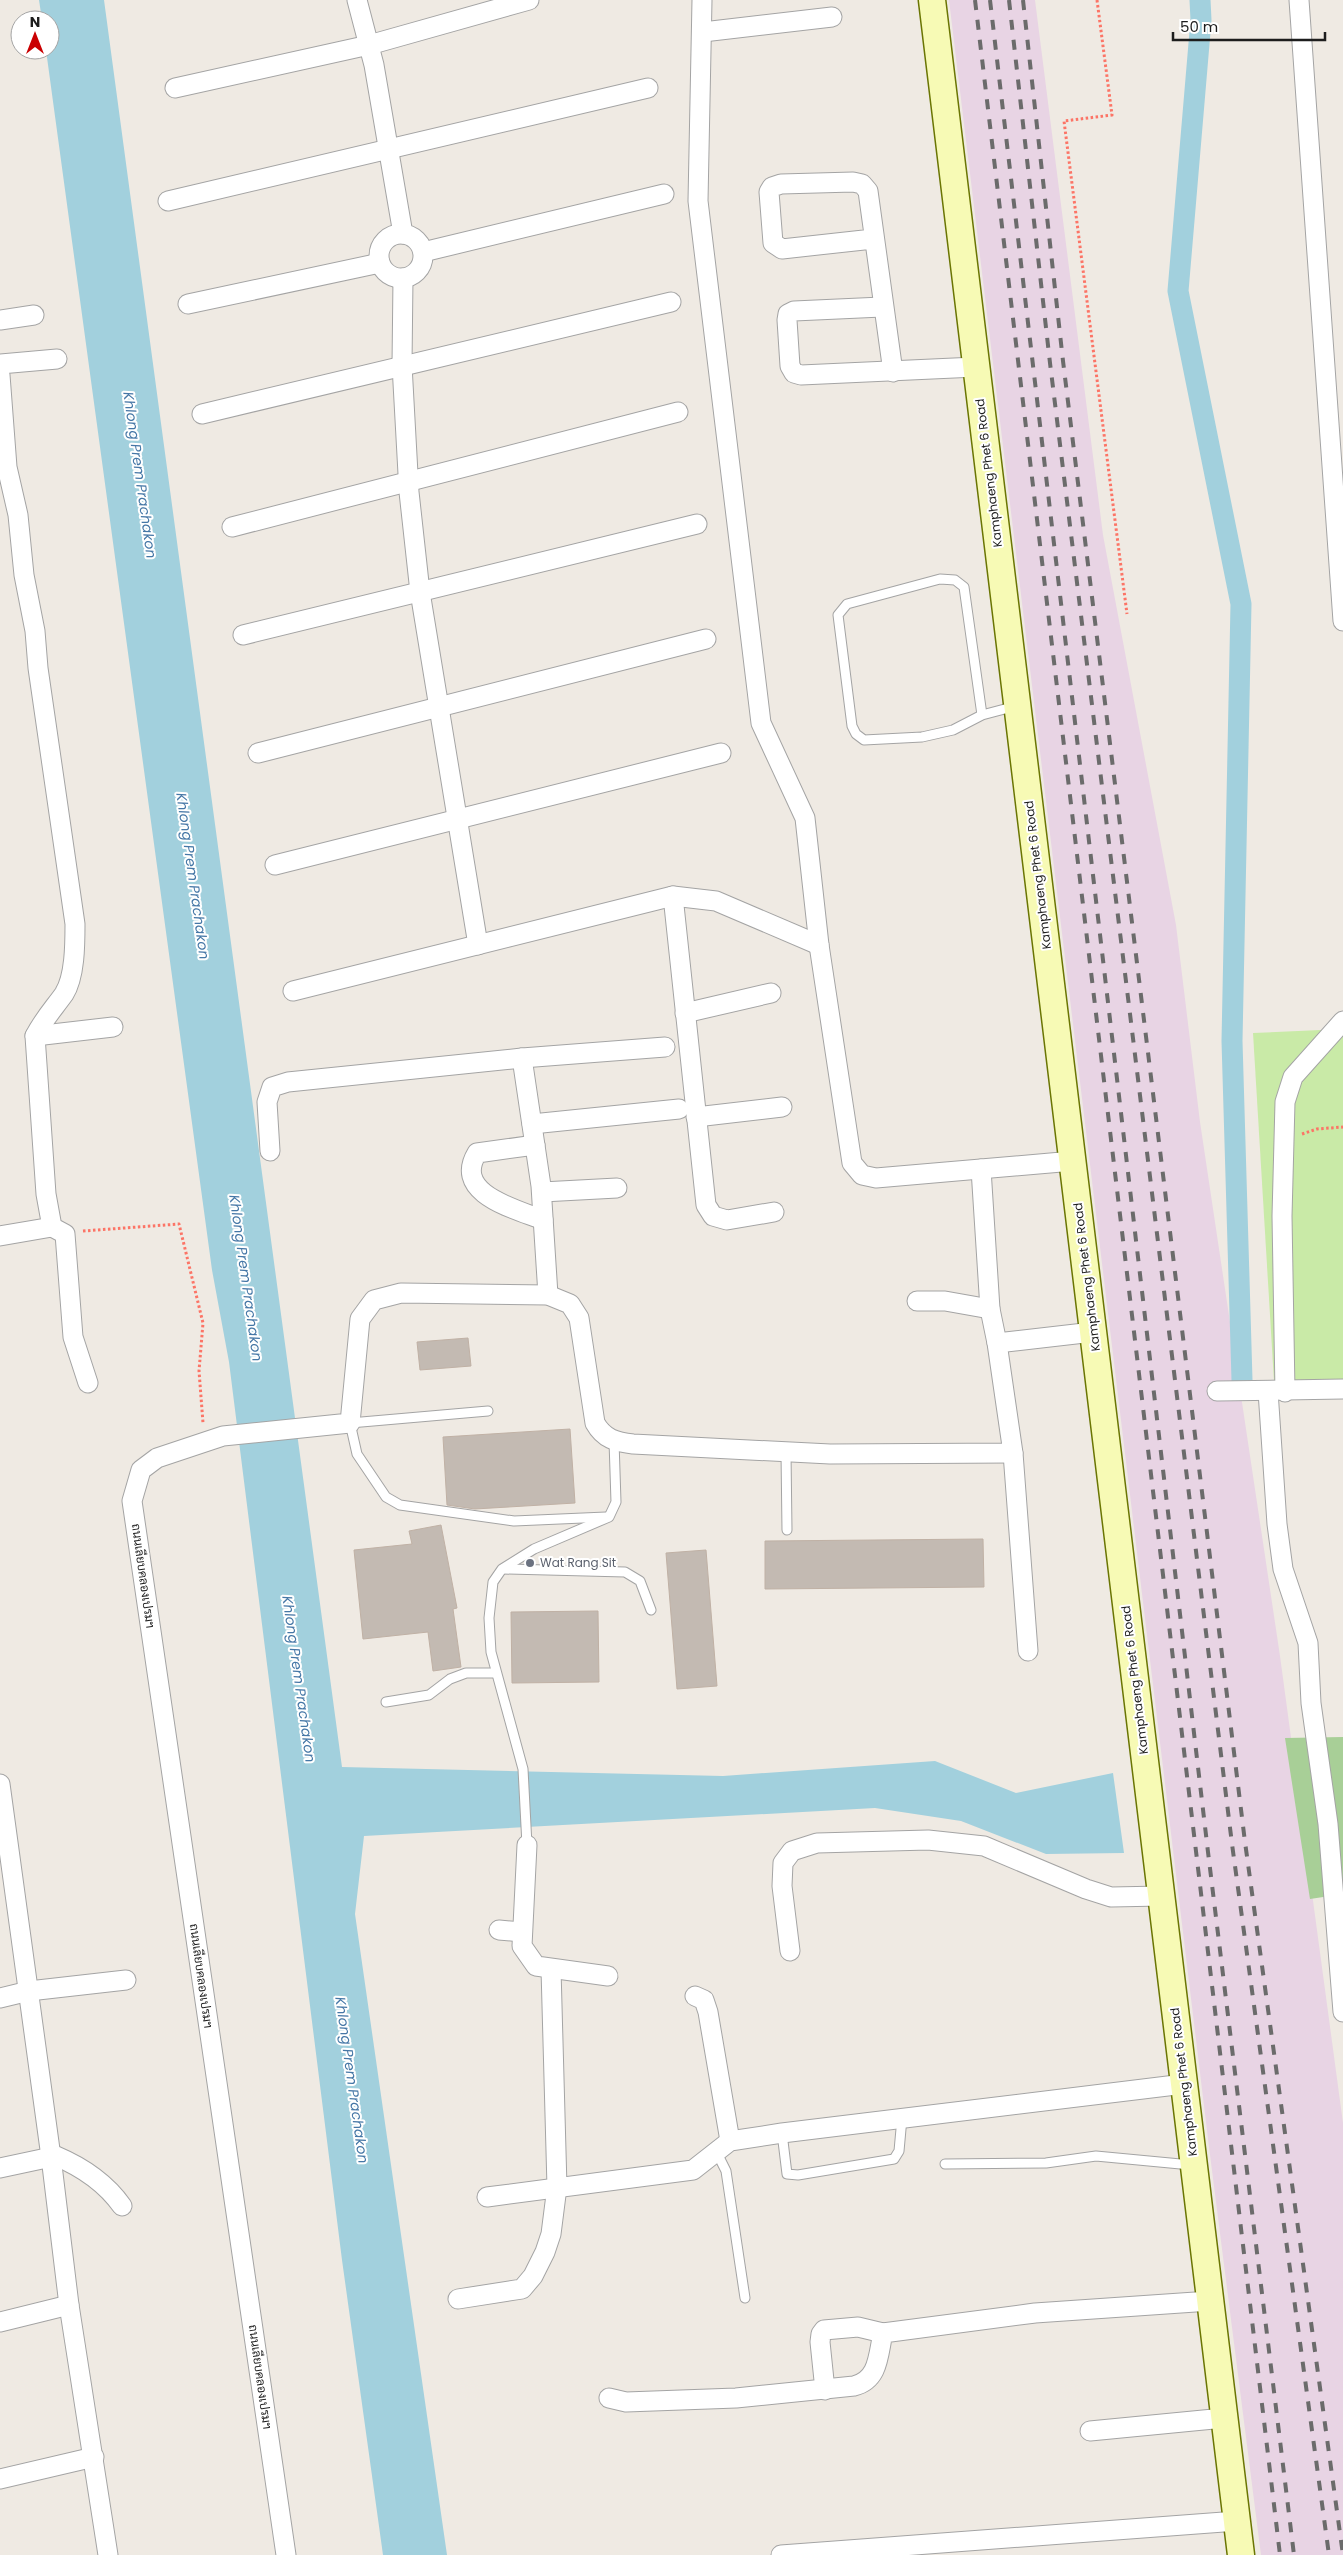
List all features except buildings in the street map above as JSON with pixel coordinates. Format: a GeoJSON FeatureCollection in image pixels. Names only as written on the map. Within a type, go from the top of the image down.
{"type":"FeatureCollection","features":[{"type":"Feature","properties":{"kind":"main road","name":"Kamphaeng Phet 6 Road"},"geometry":{"type":"LineString","coordinates":[[932,0],[1241,2555]]}},
{"type":"Feature","properties":{"kind":"street"},"geometry":{"type":"LineString","coordinates":[[357,0],[369,45],[402,234]]}},
{"type":"Feature","properties":{"kind":"street"},"geometry":{"type":"LineString","coordinates":[[175,88],[369,45],[529,0]]}},
{"type":"Feature","properties":{"kind":"street"},"geometry":{"type":"LineString","coordinates":[[702,0],[703,32],[698,200],[761,723],[805,818],[819,944],[852,1163],[862,1175],[876,1178],[1073,1161]]}},
{"type":"Feature","properties":{"kind":"street"},"geometry":{"type":"LineString","coordinates":[[1299,0],[1343,621]]}},
{"type":"Feature","properties":{"kind":"street"},"geometry":{"type":"LineString","coordinates":[[703,32],[832,17]]}},
{"type":"Feature","properties":{"kind":"street"},"geometry":{"type":"LineString","coordinates":[[168,201],[648,88]]}},
{"type":"Feature","properties":{"kind":"street"},"geometry":{"type":"LineString","coordinates":[[873,239],[782,249],[776,247],[773,243],[769,192],[772,187],[780,184],[853,182],[862,184],[868,191],[882,307],[893,372]]}},
{"type":"Feature","properties":{"kind":"street"},"geometry":{"type":"LineString","coordinates":[[423,252],[664,194]]}},
{"type":"Feature","properties":{"kind":"street"},"geometry":{"type":"LineString","coordinates":[[395,234],[402,234],[416,239],[423,252],[421,267],[410,277],[403,278],[388,275],[378,256],[383,242],[395,234]]}},
{"type":"Feature","properties":{"kind":"street"},"geometry":{"type":"LineString","coordinates":[[188,304],[380,263]]}},
{"type":"Feature","properties":{"kind":"street"},"geometry":{"type":"LineString","coordinates":[[403,278],[402,365],[409,482],[420,592],[478,944]]}},
{"type":"Feature","properties":{"kind":"street"},"geometry":{"type":"LineString","coordinates":[[202,414],[671,302]]}},
{"type":"Feature","properties":{"kind":"street"},"geometry":{"type":"LineString","coordinates":[[882,307],[794,311],[788,314],[790,366],[794,373],[801,375],[893,372],[976,367]]}},
{"type":"Feature","properties":{"kind":"street"},"geometry":{"type":"LineString","coordinates":[[0,320],[34,315]]}},
{"type":"Feature","properties":{"kind":"street"},"geometry":{"type":"LineString","coordinates":[[0,364],[57,359]]}},
{"type":"Feature","properties":{"kind":"street"},"geometry":{"type":"LineString","coordinates":[[0,375],[7,467],[18,516],[24,575],[35,631],[38,668],[76,924],[76,952],[65,992],[47,1014],[35,1036],[46,1194],[59,1231],[73,1337],[88,1384]]}},
{"type":"Feature","properties":{"kind":"street"},"geometry":{"type":"LineString","coordinates":[[232,527],[678,412]]}},
{"type":"Feature","properties":{"kind":"street"},"geometry":{"type":"LineString","coordinates":[[244,635],[696,524]]}},
{"type":"Feature","properties":{"kind":"street"},"geometry":{"type":"LineString","coordinates":[[258,752],[439,708],[706,639]]}},
{"type":"Feature","properties":{"kind":"street"},"geometry":{"type":"LineString","coordinates":[[275,865],[721,753]]}},
{"type":"Feature","properties":{"kind":"street"},"geometry":{"type":"LineString","coordinates":[[293,991],[673,896],[716,901],[819,944]]}},
{"type":"Feature","properties":{"kind":"street"},"geometry":{"type":"LineString","coordinates":[[673,896],[685,1013],[688,1113],[706,1205],[713,1216],[727,1220],[774,1212]]}},
{"type":"Feature","properties":{"kind":"street"},"geometry":{"type":"LineString","coordinates":[[685,1013],[771,993]]}},
{"type":"Feature","properties":{"kind":"street"},"geometry":{"type":"LineString","coordinates":[[1343,1021],[1294,1077],[1285,1102],[1276,1391],[1277,1524],[1283,1569],[1308,1643],[1311,1703],[1328,1824],[1340,1938],[1343,2012]]}},
{"type":"Feature","properties":{"kind":"street"},"geometry":{"type":"LineString","coordinates":[[35,1036],[113,1027]]}},
{"type":"Feature","properties":{"kind":"street"},"geometry":{"type":"LineString","coordinates":[[270,1152],[267,1102],[272,1088],[288,1082],[522,1058],[665,1047]]}},
{"type":"Feature","properties":{"kind":"street"},"geometry":{"type":"LineString","coordinates":[[522,1058],[542,1192],[548,1295]]}},
{"type":"Feature","properties":{"kind":"street"},"geometry":{"type":"LineString","coordinates":[[532,1124],[782,1107]]}},
{"type":"Feature","properties":{"kind":"street"},"geometry":{"type":"LineString","coordinates":[[535,1145],[477,1153],[471,1162],[470,1174],[480,1191],[543,1220]]}},
{"type":"Feature","properties":{"kind":"street"},"geometry":{"type":"LineString","coordinates":[[981,1169],[990,1309],[998,1343],[1013,1453],[1028,1651]]}},
{"type":"Feature","properties":{"kind":"street"},"geometry":{"type":"LineString","coordinates":[[542,1192],[617,1188]]}},
{"type":"Feature","properties":{"kind":"street"},"geometry":{"type":"LineString","coordinates":[[0,1236],[59,1231]]}},
{"type":"Feature","properties":{"kind":"street"},"geometry":{"type":"LineString","coordinates":[[350,1423],[360,1320],[374,1300],[401,1293],[548,1295],[570,1304],[579,1318],[595,1423],[601,1434],[614,1441],[786,1453],[1013,1453]]}},
{"type":"Feature","properties":{"kind":"street"},"geometry":{"type":"LineString","coordinates":[[918,1301],[945,1301],[990,1309]]}},
{"type":"Feature","properties":{"kind":"street"},"geometry":{"type":"LineString","coordinates":[[998,1343],[1093,1332]]}},
{"type":"Feature","properties":{"kind":"street"},"geometry":{"type":"LineString","coordinates":[[1217,1391],[1343,1389]]}},
{"type":"Feature","properties":{"kind":"street","name":"ถนนเลียบคลองเปรมฯ"},"geometry":{"type":"LineString","coordinates":[[286,2555],[132,1501],[141,1470],[157,1458],[214,1438],[323,1424],[350,1423]]}},
{"type":"Feature","properties":{"kind":"street"},"geometry":{"type":"LineString","coordinates":[[0,1788],[51,2157],[68,2305],[94,2457],[108,2555]]}},
{"type":"Feature","properties":{"kind":"street"},"geometry":{"type":"LineString","coordinates":[[790,1951],[782,1886],[783,1863],[792,1852],[817,1843],[928,1840],[984,1846],[1086,1889],[1111,1897],[1162,1896]]}},
{"type":"Feature","properties":{"kind":"street"},"geometry":{"type":"LineString","coordinates":[[527,1845],[522,1946],[528,1958],[536,1966],[608,1976]]}},
{"type":"Feature","properties":{"kind":"street"},"geometry":{"type":"LineString","coordinates":[[499,1930],[522,1932]]}},
{"type":"Feature","properties":{"kind":"street"},"geometry":{"type":"LineString","coordinates":[[458,2299],[522,2289],[533,2276],[545,2252],[551,2234],[557,2187],[551,1969]]}},
{"type":"Feature","properties":{"kind":"street"},"geometry":{"type":"LineString","coordinates":[[0,1998],[28,1991],[126,1980]]}},
{"type":"Feature","properties":{"kind":"street"},"geometry":{"type":"LineString","coordinates":[[695,1996],[704,2000],[708,2012],[723,2146]]}},
{"type":"Feature","properties":{"kind":"street"},"geometry":{"type":"LineString","coordinates":[[487,2197],[693,2170],[723,2146],[782,2133],[1184,2084]]}},
{"type":"Feature","properties":{"kind":"street"},"geometry":{"type":"LineString","coordinates":[[0,2168],[51,2157],[62,2159],[96,2178],[112,2192],[122,2206]]}},
{"type":"Feature","properties":{"kind":"street"},"geometry":{"type":"LineString","coordinates":[[825,2390],[820,2342],[824,2330],[858,2327],[883,2333],[1034,2313],[1210,2300]]}},
{"type":"Feature","properties":{"kind":"street"},"geometry":{"type":"LineString","coordinates":[[0,2322],[68,2305]]}},
{"type":"Feature","properties":{"kind":"street"},"geometry":{"type":"LineString","coordinates":[[609,2398],[626,2402],[680,2401],[825,2390],[864,2384],[872,2377],[883,2333]]}},
{"type":"Feature","properties":{"kind":"street"},"geometry":{"type":"LineString","coordinates":[[1090,2430],[1224,2418]]}},
{"type":"Feature","properties":{"kind":"street"},"geometry":{"type":"LineString","coordinates":[[0,2479],[94,2457]]}},
{"type":"Feature","properties":{"kind":"street"},"geometry":{"type":"LineString","coordinates":[[781,2555],[1237,2521]]}},
{"type":"Feature","properties":{"kind":"lane"},"geometry":{"type":"LineString","coordinates":[[982,715],[964,587],[955,580],[940,580],[847,604],[841,608],[838,615],[852,726],[856,734],[864,740],[922,737],[952,730],[982,715],[1017,706]]}},
{"type":"Feature","properties":{"kind":"lane"},"geometry":{"type":"LineString","coordinates":[[488,1411],[350,1423],[357,1454],[386,1497],[400,1505],[514,1521],[609,1517]]}},
{"type":"Feature","properties":{"kind":"lane"},"geometry":{"type":"LineString","coordinates":[[527,1845],[523,1769],[495,1673],[491,1652],[489,1618],[494,1582],[502,1569],[534,1549],[609,1517],[616,1502],[614,1441]]}},
{"type":"Feature","properties":{"kind":"lane"},"geometry":{"type":"LineString","coordinates":[[786,1453],[787,1530]]}},
{"type":"Feature","properties":{"kind":"lane"},"geometry":{"type":"LineString","coordinates":[[502,1569],[625,1572],[640,1581],[651,1610]]}},
{"type":"Feature","properties":{"kind":"lane"},"geometry":{"type":"LineString","coordinates":[[386,1702],[429,1695],[450,1679],[466,1673],[495,1673]]}},
{"type":"Feature","properties":{"kind":"lane"},"geometry":{"type":"LineString","coordinates":[[782,2133],[788,2174],[798,2175],[894,2159],[899,2152],[902,2118]]}},
{"type":"Feature","properties":{"kind":"lane"},"geometry":{"type":"LineString","coordinates":[[723,2146],[744,2298]]}},
{"type":"Feature","properties":{"kind":"lane"},"geometry":{"type":"LineString","coordinates":[[945,2164],[1046,2163],[1096,2156],[1194,2165]]}},
{"type":"Feature","properties":{"kind":"path"},"geometry":{"type":"LineString","coordinates":[[1097,0],[1112,115],[1064,121],[1127,614]]}},
{"type":"Feature","properties":{"kind":"path"},"geometry":{"type":"LineString","coordinates":[[1284,1139],[1317,1129],[1343,1128]]}},
{"type":"Feature","properties":{"kind":"path"},"geometry":{"type":"LineString","coordinates":[[59,1231],[179,1224],[203,1323],[199,1371],[214,1438]]}},
{"type":"Feature","properties":{"kind":"shaded area"},"geometry":{"type":"Polygon","coordinates":[[[949,0],[1035,0],[1103,535],[1176,925],[1200,1122],[1280,1656],[1343,2123],[1343,2555],[1261,2555],[1209,2147],[949,0]]]}},
{"type":"Feature","properties":{"kind":"green space"},"geometry":{"type":"Polygon","coordinates":[[[1343,1029],[1343,1389],[1275,1398],[1253,1033],[1343,1029]]]}},
{"type":"Feature","properties":{"kind":"green space"},"geometry":{"type":"Polygon","coordinates":[[[1343,1737],[1343,1894],[1310,1899],[1285,1738],[1343,1737]]]}},
{"type":"Feature","properties":{"kind":"water","name":"Khlong Prem Prachakon"},"geometry":{"type":"Polygon","coordinates":[[[39,0],[104,0],[342,1767],[723,1776],[935,1761],[1016,1793],[1113,1773],[1124,1853],[1046,1854],[961,1821],[875,1808],[364,1836],[355,1914],[447,2555],[383,2555],[342,2260],[229,1362],[212,1270],[47,60],[60,60],[60,10],[40,10],[39,0]]]}},
{"type":"Feature","properties":{"kind":"waterway"},"geometry":{"type":"LineString","coordinates":[[1200,0],[1201,20],[1178,291],[1241,604],[1232,1041],[1242,1380]]}},
{"type":"Feature","properties":{"kind":"railway"},"geometry":{"type":"LineString","coordinates":[[975,0],[1280,2555]]}},
{"type":"Feature","properties":{"kind":"railway"},"geometry":{"type":"LineString","coordinates":[[990,0],[1208,1852],[1294,2555]]}},
{"type":"Feature","properties":{"kind":"railway"},"geometry":{"type":"LineString","coordinates":[[1009,0],[1050,363],[1232,1844],[1329,2555]]}},
{"type":"Feature","properties":{"kind":"railway"},"geometry":{"type":"LineString","coordinates":[[1023,0],[1063,361],[1245,1842],[1343,2555]]}},
{"type":"Feature","properties":{"kind":"place","name":"Wat Rang Sit"},"geometry":{"type":"Point","coordinates":[530,1563]}}]}
